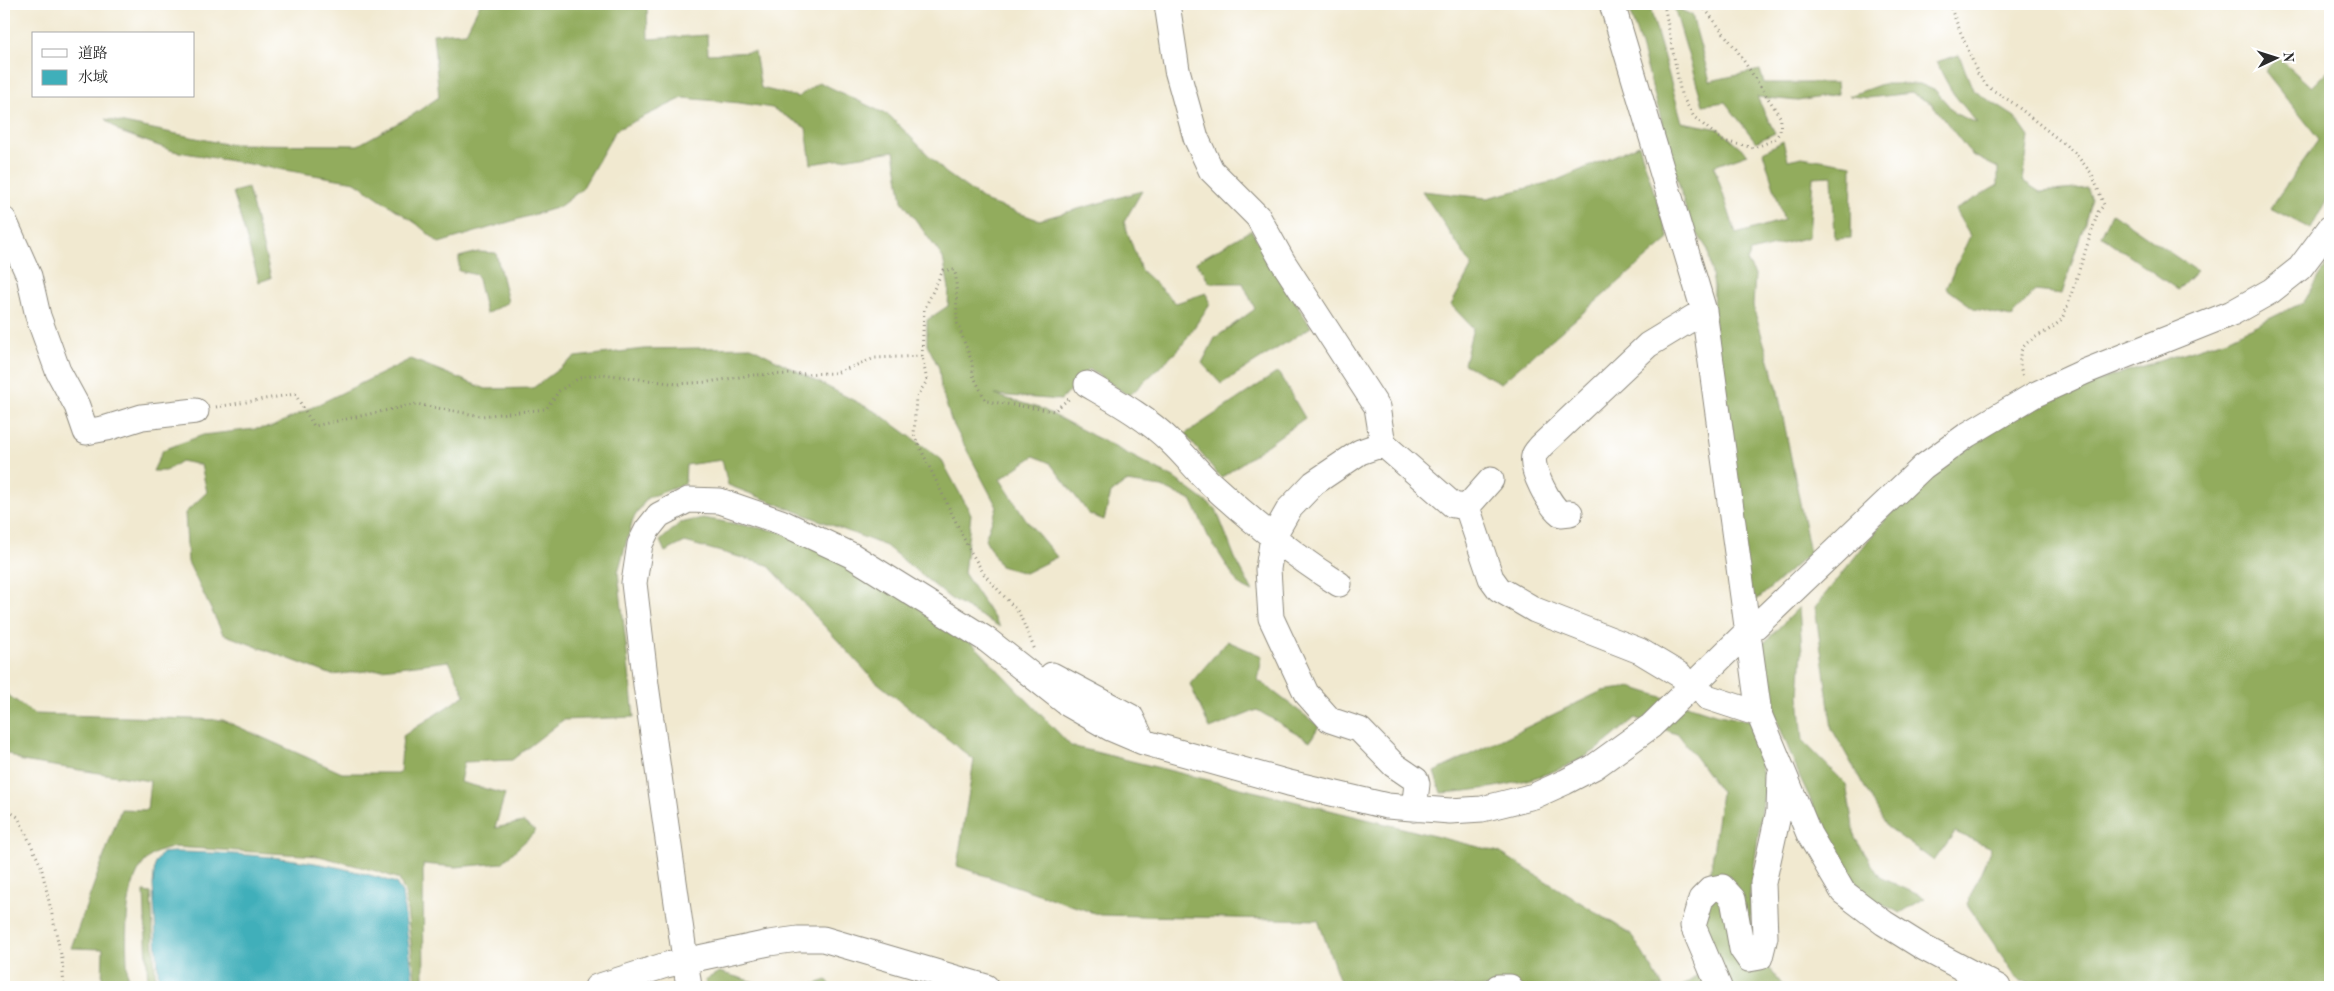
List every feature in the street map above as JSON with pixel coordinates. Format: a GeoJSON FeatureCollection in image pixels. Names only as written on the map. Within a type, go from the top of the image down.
{"type":"FeatureCollection","features":[{"type":"Feature","properties":{"kind":"street"},"geometry":{"type":"LineString","coordinates":[[1167,4],[1177,70],[1196,138],[1211,170],[1258,217],[1283,262],[1377,407],[1383,444],[1453,505],[1467,507]]}},
{"type":"Feature","properties":{"kind":"street"},"geometry":{"type":"LineString","coordinates":[[1612,4],[1704,311],[1752,629],[1759,714],[1809,834],[1843,892],[1884,923],[1924,948],[1998,987]]}},
{"type":"Feature","properties":{"kind":"street"},"geometry":{"type":"LineString","coordinates":[[4,220],[29,276],[38,316],[58,372],[77,406],[86,432],[107,428],[142,417],[196,411]]}},
{"type":"Feature","properties":{"kind":"street"},"geometry":{"type":"LineString","coordinates":[[689,987],[646,685],[634,583],[640,544],[647,530],[659,515],[672,507],[688,500],[720,501],[781,522],[851,555],[987,640],[1068,704],[1110,728],[1143,742],[1289,783],[1362,801],[1414,809],[1450,811],[1482,809],[1510,804],[1534,796],[1587,771],[1651,726],[1923,467],[1967,435],[2034,395],[2084,372],[2232,312],[2271,291],[2300,268],[2330,228]]}},
{"type":"Feature","properties":{"kind":"street"},"geometry":{"type":"LineString","coordinates":[[1570,513],[1562,514],[1554,509],[1534,469],[1534,456],[1537,451],[1576,410],[1648,345],[1704,311]]}},
{"type":"Feature","properties":{"kind":"street"},"geometry":{"type":"LineString","coordinates":[[1087,384],[1133,412],[1171,441],[1210,483],[1273,537],[1307,564],[1339,584]]}},
{"type":"Feature","properties":{"kind":"street"},"geometry":{"type":"LineString","coordinates":[[1383,444],[1360,452],[1314,483],[1288,509],[1273,537],[1268,568],[1271,618],[1306,693],[1330,720],[1360,730],[1394,765],[1416,780],[1414,809]]}},
{"type":"Feature","properties":{"kind":"street"},"geometry":{"type":"LineString","coordinates":[[1467,507],[1491,480]]}},
{"type":"Feature","properties":{"kind":"street"},"geometry":{"type":"LineString","coordinates":[[1467,507],[1491,578],[1499,589],[1535,610],[1640,651],[1680,675]]}},
{"type":"Feature","properties":{"kind":"street"},"geometry":{"type":"LineString","coordinates":[[1052,675],[1131,717],[1143,742]]}},
{"type":"Feature","properties":{"kind":"street"},"geometry":{"type":"LineString","coordinates":[[1708,698],[1759,714]]}},
{"type":"Feature","properties":{"kind":"street"},"geometry":{"type":"LineString","coordinates":[[1719,987],[1693,926],[1696,912],[1700,899],[1711,889],[1722,887],[1733,899],[1742,949],[1749,959],[1760,958],[1764,937],[1762,883],[1779,811],[1781,768]]}},
{"type":"Feature","properties":{"kind":"street"},"geometry":{"type":"LineString","coordinates":[[598,987],[666,965],[769,943],[798,939],[823,939],[986,987]]}},
{"type":"Feature","properties":{"kind":"street"},"geometry":{"type":"LineString","coordinates":[[1498,987],[1510,987]]}},
{"type":"Feature","properties":{"kind":"path"},"geometry":{"type":"LineString","coordinates":[[1664,4],[1681,94],[1694,117],[1724,140],[1754,148],[1774,140],[1780,132],[1782,118],[1736,49],[1701,4]]}},
{"type":"Feature","properties":{"kind":"path"},"geometry":{"type":"LineString","coordinates":[[1949,4],[1978,74],[1988,87],[2014,103],[2074,152],[2092,174],[2104,205],[2098,212],[2067,307],[2060,321],[2032,338],[2021,350],[2020,365],[2024,379],[2016,384]]}},
{"type":"Feature","properties":{"kind":"path"},"geometry":{"type":"LineString","coordinates":[[1052,675],[1039,658],[1019,614],[984,574],[972,554],[914,435],[916,397],[927,381],[922,356],[924,310],[943,270],[954,270],[956,276],[958,323],[972,362],[973,375],[986,401],[1054,411],[1087,384]]}},
{"type":"Feature","properties":{"kind":"path"},"geometry":{"type":"LineString","coordinates":[[196,411],[295,394],[314,426],[416,404],[481,416],[546,409],[559,391],[579,378],[603,374],[677,384],[700,383],[752,375],[836,373],[875,358],[922,356]]}},
{"type":"Feature","properties":{"kind":"path"},"geometry":{"type":"LineString","coordinates":[[4,808],[18,817],[41,866],[62,959],[64,987]]}},
{"type":"Feature","properties":{"kind":"green space"},"geometry":{"type":"Polygon","coordinates":[[[480,4],[647,4],[648,39],[707,35],[708,54],[755,52],[761,88],[798,97],[819,82],[890,116],[946,173],[987,202],[1039,220],[1142,191],[1124,222],[1141,270],[1176,303],[1206,293],[1210,304],[1180,348],[1129,396],[1089,369],[1061,400],[995,395],[1042,409],[1174,478],[1216,509],[1235,558],[1253,592],[1239,585],[1208,536],[1192,501],[1162,487],[1126,482],[1111,493],[1104,520],[1089,514],[1050,463],[1034,456],[1000,479],[1027,521],[1057,557],[1025,573],[1000,566],[985,539],[997,507],[951,420],[941,388],[939,368],[927,344],[927,320],[948,306],[949,288],[943,258],[902,201],[894,151],[811,164],[806,128],[772,108],[683,98],[616,130],[582,189],[559,207],[439,243],[417,224],[355,182],[173,151],[120,132],[105,119],[225,144],[358,145],[414,114],[439,97],[433,34],[466,32],[480,4]]]}},
{"type":"Feature","properties":{"kind":"green space"},"geometry":{"type":"Polygon","coordinates":[[[1627,4],[1649,4],[1682,122],[1719,129],[1748,154],[1714,166],[1736,234],[1784,220],[1763,152],[1783,141],[1788,160],[1802,157],[1852,165],[1851,238],[1835,239],[1832,176],[1813,177],[1809,237],[1751,252],[1747,261],[1755,275],[1753,306],[1777,387],[1810,553],[1748,608],[1713,312],[1714,287],[1708,250],[1689,221],[1641,46],[1627,4]]]}},
{"type":"Feature","properties":{"kind":"green space"},"geometry":{"type":"Polygon","coordinates":[[[1674,7],[1692,15],[1710,81],[1760,70],[1764,83],[1837,83],[1838,94],[1798,101],[1757,97],[1775,133],[1756,142],[1725,102],[1703,105],[1674,7]]]}},
{"type":"Feature","properties":{"kind":"green space"},"geometry":{"type":"Polygon","coordinates":[[[1959,55],[1973,90],[2015,117],[2029,137],[2023,181],[2040,192],[2087,188],[2092,199],[2062,294],[2035,291],[2011,317],[1975,309],[1946,288],[1970,236],[1955,210],[1998,185],[1998,168],[1972,155],[1932,104],[1911,93],[1868,98],[1849,96],[1882,84],[1920,84],[1936,91],[1956,114],[1977,123],[1952,92],[1936,62],[1959,55]]]}},
{"type":"Feature","properties":{"kind":"green space"},"geometry":{"type":"Polygon","coordinates":[[[2278,57],[2311,87],[2330,68],[2330,193],[2311,229],[2270,208],[2319,139],[2265,71],[2278,57]]]}},
{"type":"Feature","properties":{"kind":"green space"},"geometry":{"type":"Polygon","coordinates":[[[1639,145],[1669,239],[1501,383],[1464,364],[1473,328],[1451,305],[1472,266],[1422,191],[1487,198],[1555,181],[1639,145]]]}},
{"type":"Feature","properties":{"kind":"green space"},"geometry":{"type":"Polygon","coordinates":[[[248,188],[271,278],[259,282],[233,192],[248,188]]]}},
{"type":"Feature","properties":{"kind":"green space"},"geometry":{"type":"Polygon","coordinates":[[[2112,213],[2197,271],[2178,290],[2101,236],[2112,213]]]}},
{"type":"Feature","properties":{"kind":"green space"},"geometry":{"type":"Polygon","coordinates":[[[1251,230],[1311,327],[1221,384],[1202,363],[1215,338],[1255,309],[1243,283],[1210,283],[1196,262],[1251,230]]]}},
{"type":"Feature","properties":{"kind":"green space"},"geometry":{"type":"Polygon","coordinates":[[[478,252],[496,253],[508,302],[486,314],[477,275],[459,271],[459,257],[478,252]]]}},
{"type":"Feature","properties":{"kind":"green space"},"geometry":{"type":"Polygon","coordinates":[[[2330,259],[2330,987],[2061,987],[2019,981],[1967,904],[1991,848],[1955,832],[1934,861],[1887,827],[1832,729],[1815,607],[1886,518],[1949,457],[2029,403],[2227,339],[2304,302],[2330,259]]]}},
{"type":"Feature","properties":{"kind":"green space"},"geometry":{"type":"Polygon","coordinates":[[[751,347],[878,413],[941,459],[971,514],[964,573],[1000,627],[951,599],[886,546],[728,485],[722,460],[686,465],[685,484],[647,498],[633,519],[618,572],[634,717],[563,720],[512,760],[464,762],[460,782],[505,794],[495,828],[523,822],[536,831],[502,863],[456,867],[423,864],[424,987],[416,987],[405,893],[399,879],[319,856],[174,847],[152,855],[141,866],[134,881],[127,916],[128,987],[72,987],[73,983],[102,983],[103,949],[71,948],[121,809],[147,810],[150,781],[22,761],[4,751],[4,692],[34,714],[223,720],[342,773],[400,773],[403,736],[465,695],[449,661],[332,675],[223,634],[188,562],[185,513],[207,492],[201,465],[181,461],[166,471],[153,471],[163,450],[203,435],[272,427],[411,359],[486,389],[533,388],[575,357],[644,349],[751,347]]]}},
{"type":"Feature","properties":{"kind":"green space"},"geometry":{"type":"Polygon","coordinates":[[[1278,372],[1305,418],[1221,478],[1185,434],[1278,372]]]}},
{"type":"Feature","properties":{"kind":"green space"},"geometry":{"type":"Polygon","coordinates":[[[703,518],[777,531],[869,565],[976,647],[1071,746],[1499,852],[1631,934],[1663,987],[1342,987],[1318,920],[1100,915],[957,866],[974,760],[874,680],[768,565],[685,542],[665,552],[660,541],[680,523],[703,518]]]}},
{"type":"Feature","properties":{"kind":"green space"},"geometry":{"type":"Polygon","coordinates":[[[1799,607],[1802,651],[1799,695],[1803,741],[1846,784],[1855,838],[1880,877],[1925,898],[1900,913],[1873,899],[1843,869],[1799,775],[1769,700],[1763,644],[1799,607]]]}},
{"type":"Feature","properties":{"kind":"green space"},"geometry":{"type":"Polygon","coordinates":[[[1227,641],[1262,656],[1258,680],[1319,726],[1310,741],[1257,710],[1210,729],[1190,684],[1227,641]]]}},
{"type":"Feature","properties":{"kind":"green space"},"geometry":{"type":"Polygon","coordinates":[[[1631,687],[1715,714],[1753,722],[1765,788],[1750,895],[1751,945],[1784,987],[1681,987],[1697,976],[1721,792],[1679,735],[1635,718],[1593,752],[1557,770],[1500,786],[1441,793],[1434,772],[1602,691],[1631,687]]]}},
{"type":"Feature","properties":{"kind":"green space"},"geometry":{"type":"Polygon","coordinates":[[[144,892],[151,893],[156,987],[148,987],[144,892]]]}},
{"type":"Feature","properties":{"kind":"green space"},"geometry":{"type":"Polygon","coordinates":[[[719,972],[772,987],[706,987],[705,980],[719,972]]]}},
{"type":"Feature","properties":{"kind":"green space"},"geometry":{"type":"Polygon","coordinates":[[[827,980],[832,987],[806,987],[827,980]]]}},
{"type":"Feature","properties":{"kind":"water"},"geometry":{"type":"Polygon","coordinates":[[[162,853],[231,854],[286,859],[342,868],[396,883],[402,893],[414,987],[159,987],[153,885],[155,863],[162,853]]]}}]}
